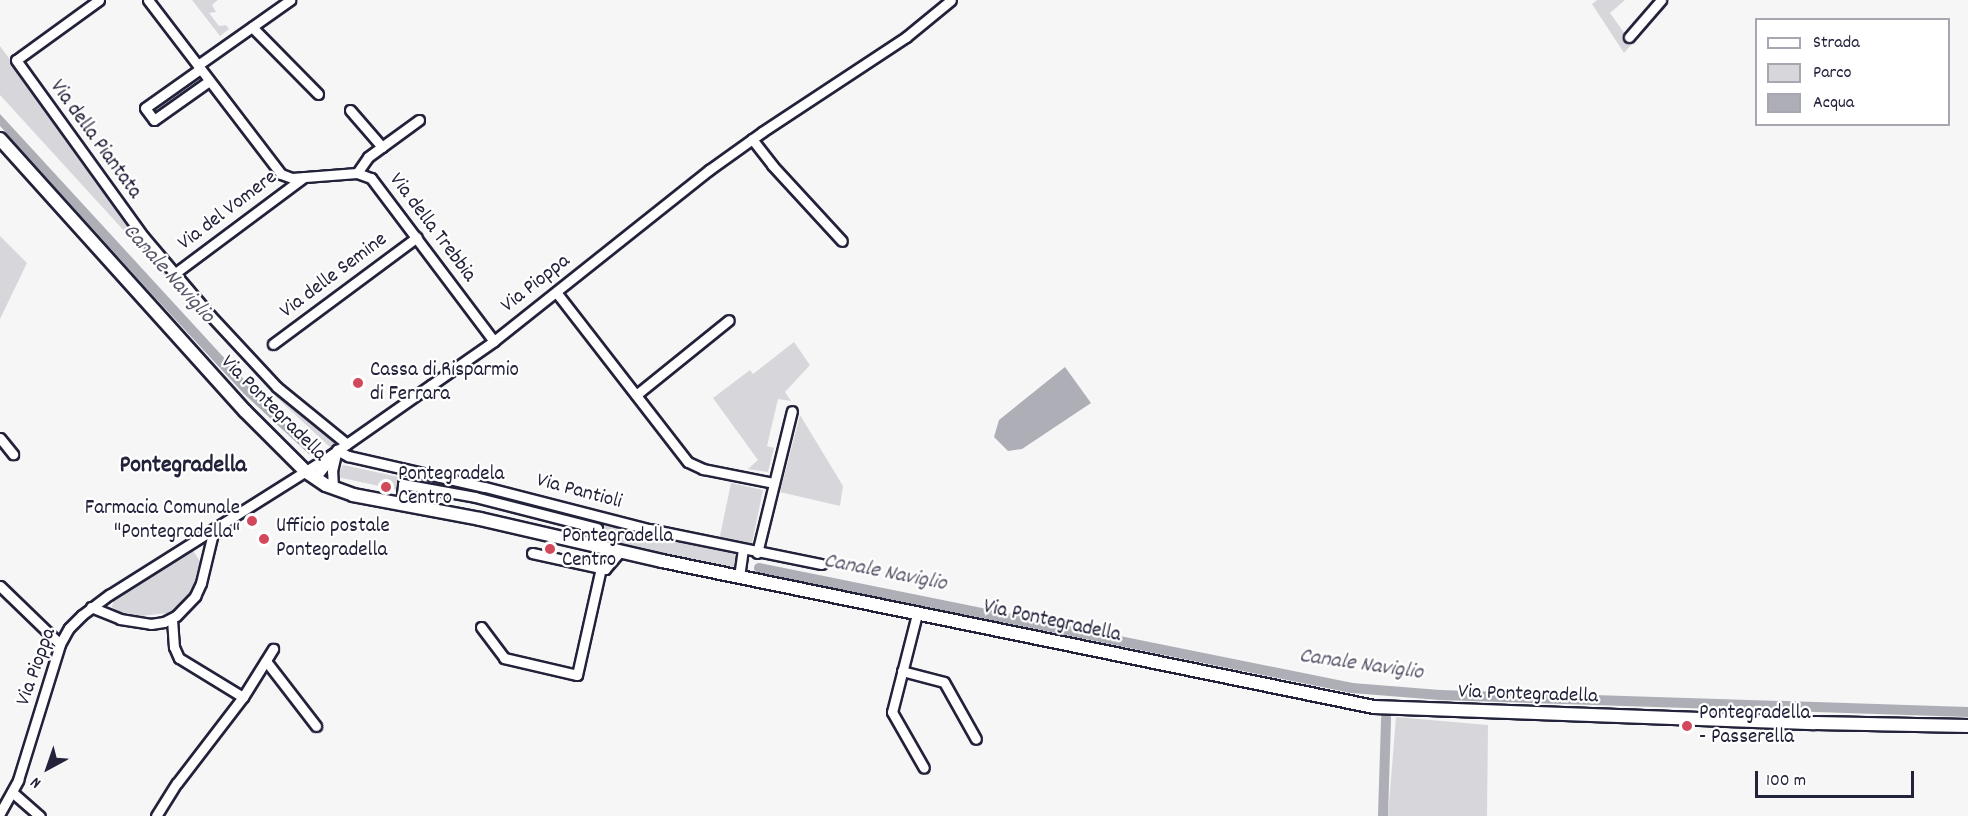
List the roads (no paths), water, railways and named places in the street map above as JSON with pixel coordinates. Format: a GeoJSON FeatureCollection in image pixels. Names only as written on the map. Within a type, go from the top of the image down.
{"type":"FeatureCollection","features":[{"type":"Feature","properties":{"kind":"street","name":"Via della Piantata"},"geometry":{"type":"LineString","coordinates":[[99,0],[16,60],[98,176],[174,274],[270,380],[347,444]]}},
{"type":"Feature","properties":{"kind":"street","name":"Via della Trebbia"},"geometry":{"type":"LineString","coordinates":[[148,0],[281,174],[288,178],[357,173],[367,175],[376,182],[494,340]]}},
{"type":"Feature","properties":{"kind":"street"},"geometry":{"type":"LineString","coordinates":[[210,81],[154,120],[145,108],[290,0]]}},
{"type":"Feature","properties":{"kind":"street","name":"Via Pioppa"},"geometry":{"type":"LineString","coordinates":[[0,813],[12,792],[60,644],[75,621],[91,607],[214,529],[310,475],[337,450],[494,340],[752,139],[906,37],[951,0]]}},
{"type":"Feature","properties":{"kind":"street"},"geometry":{"type":"LineString","coordinates":[[1629,37],[1661,0]]}},
{"type":"Feature","properties":{"kind":"street"},"geometry":{"type":"LineString","coordinates":[[252,27],[318,94]]}},
{"type":"Feature","properties":{"kind":"street"},"geometry":{"type":"LineString","coordinates":[[351,110],[382,147]]}},
{"type":"Feature","properties":{"kind":"street"},"geometry":{"type":"LineString","coordinates":[[357,173],[364,161],[419,120]]}},
{"type":"Feature","properties":{"kind":"street"},"geometry":{"type":"LineString","coordinates":[[752,139],[772,165],[842,241]]}},
{"type":"Feature","properties":{"kind":"street","name":"Via Pontegradella"},"geometry":{"type":"LineString","coordinates":[[0,140],[193,356],[310,475],[333,488],[353,495],[1287,691],[1384,708],[1804,723],[1968,726]]}},
{"type":"Feature","properties":{"kind":"street","name":"Via del Vomere"},"geometry":{"type":"LineString","coordinates":[[174,274],[304,177]]}},
{"type":"Feature","properties":{"kind":"street","name":"Via delle Semine"},"geometry":{"type":"LineString","coordinates":[[273,344],[417,237]]}},
{"type":"Feature","properties":{"kind":"street"},"geometry":{"type":"LineString","coordinates":[[556,292],[688,462],[703,469],[774,483]]}},
{"type":"Feature","properties":{"kind":"street"},"geometry":{"type":"LineString","coordinates":[[636,395],[729,320]]}},
{"type":"Feature","properties":{"kind":"street"},"geometry":{"type":"LineString","coordinates":[[757,553],[792,411]]}},
{"type":"Feature","properties":{"kind":"street"},"geometry":{"type":"LineString","coordinates":[[0,438],[13,454]]}},
{"type":"Feature","properties":{"kind":"street"},"geometry":{"type":"LineString","coordinates":[[333,488],[332,471],[337,450]]}},
{"type":"Feature","properties":{"kind":"street","name":"Via Pantioli"},"geometry":{"type":"LineString","coordinates":[[337,450],[348,456],[743,550],[821,564]]}},
{"type":"Feature","properties":{"kind":"street"},"geometry":{"type":"LineString","coordinates":[[401,504],[403,484],[475,497],[597,528]]}},
{"type":"Feature","properties":{"kind":"street"},"geometry":{"type":"LineString","coordinates":[[593,546],[599,516]]}},
{"type":"Feature","properties":{"kind":"street"},"geometry":{"type":"LineString","coordinates":[[91,607],[136,623],[151,624],[172,619],[187,608],[195,596],[203,575],[214,529]]}},
{"type":"Feature","properties":{"kind":"street"},"geometry":{"type":"LineString","coordinates":[[740,577],[743,550]]}},
{"type":"Feature","properties":{"kind":"street"},"geometry":{"type":"LineString","coordinates":[[532,553],[605,569],[620,552]]}},
{"type":"Feature","properties":{"kind":"street"},"geometry":{"type":"LineString","coordinates":[[482,627],[504,658],[577,675],[601,568]]}},
{"type":"Feature","properties":{"kind":"street"},"geometry":{"type":"LineString","coordinates":[[0,586],[60,644]]}},
{"type":"Feature","properties":{"kind":"street"},"geometry":{"type":"LineString","coordinates":[[917,614],[892,712],[924,768]]}},
{"type":"Feature","properties":{"kind":"street"},"geometry":{"type":"LineString","coordinates":[[172,619],[174,646],[179,658],[243,697]]}},
{"type":"Feature","properties":{"kind":"street"},"geometry":{"type":"LineString","coordinates":[[156,816],[177,783],[243,697],[273,649]]}},
{"type":"Feature","properties":{"kind":"street"},"geometry":{"type":"LineString","coordinates":[[266,661],[315,726]]}},
{"type":"Feature","properties":{"kind":"street"},"geometry":{"type":"LineString","coordinates":[[902,671],[944,682],[976,739]]}},
{"type":"Feature","properties":{"kind":"street"},"geometry":{"type":"LineString","coordinates":[[12,792],[40,816]]}},
{"type":"Feature","properties":{"kind":"water"},"geometry":{"type":"Polygon","coordinates":[[[0,114],[286,425],[315,450],[310,455],[244,394],[150,292],[0,126],[0,114]]]}},
{"type":"Feature","properties":{"kind":"water"},"geometry":{"type":"Polygon","coordinates":[[[1065,367],[1091,403],[1022,449],[1008,451],[994,437],[999,420],[1065,367]]]}},
{"type":"Feature","properties":{"kind":"waterway","name":"Canale Naviglio"},"geometry":{"type":"LineString","coordinates":[[759,568],[1352,688],[1440,695],[1968,712]]}},
{"type":"Feature","properties":{"kind":"waterway"},"geometry":{"type":"LineString","coordinates":[[1383,816],[1386,718]]}},
{"type":"Feature","properties":{"kind":"place","name":"Cassa di Risparmio di Ferrara"},"geometry":{"type":"Point","coordinates":[358,383]}},
{"type":"Feature","properties":{"kind":"place","name":"Pontegradela Centro"},"geometry":{"type":"Point","coordinates":[386,487]}},
{"type":"Feature","properties":{"kind":"place","name":"Farmacia Comunale \"Pontegradella\""},"geometry":{"type":"Point","coordinates":[252,521]}},
{"type":"Feature","properties":{"kind":"place","name":"Ufficio postale Pontegradella"},"geometry":{"type":"Point","coordinates":[264,539]}},
{"type":"Feature","properties":{"kind":"place","name":"Pontegradella Centro"},"geometry":{"type":"Point","coordinates":[550,549]}},
{"type":"Feature","properties":{"kind":"place","name":"Pontegradella - Passerella"},"geometry":{"type":"Point","coordinates":[1687,726]}},
{"type":"Feature","properties":{"kind":"district","name":"Pontegradella"},"geometry":{"type":"Point","coordinates":[183,467]}}]}
